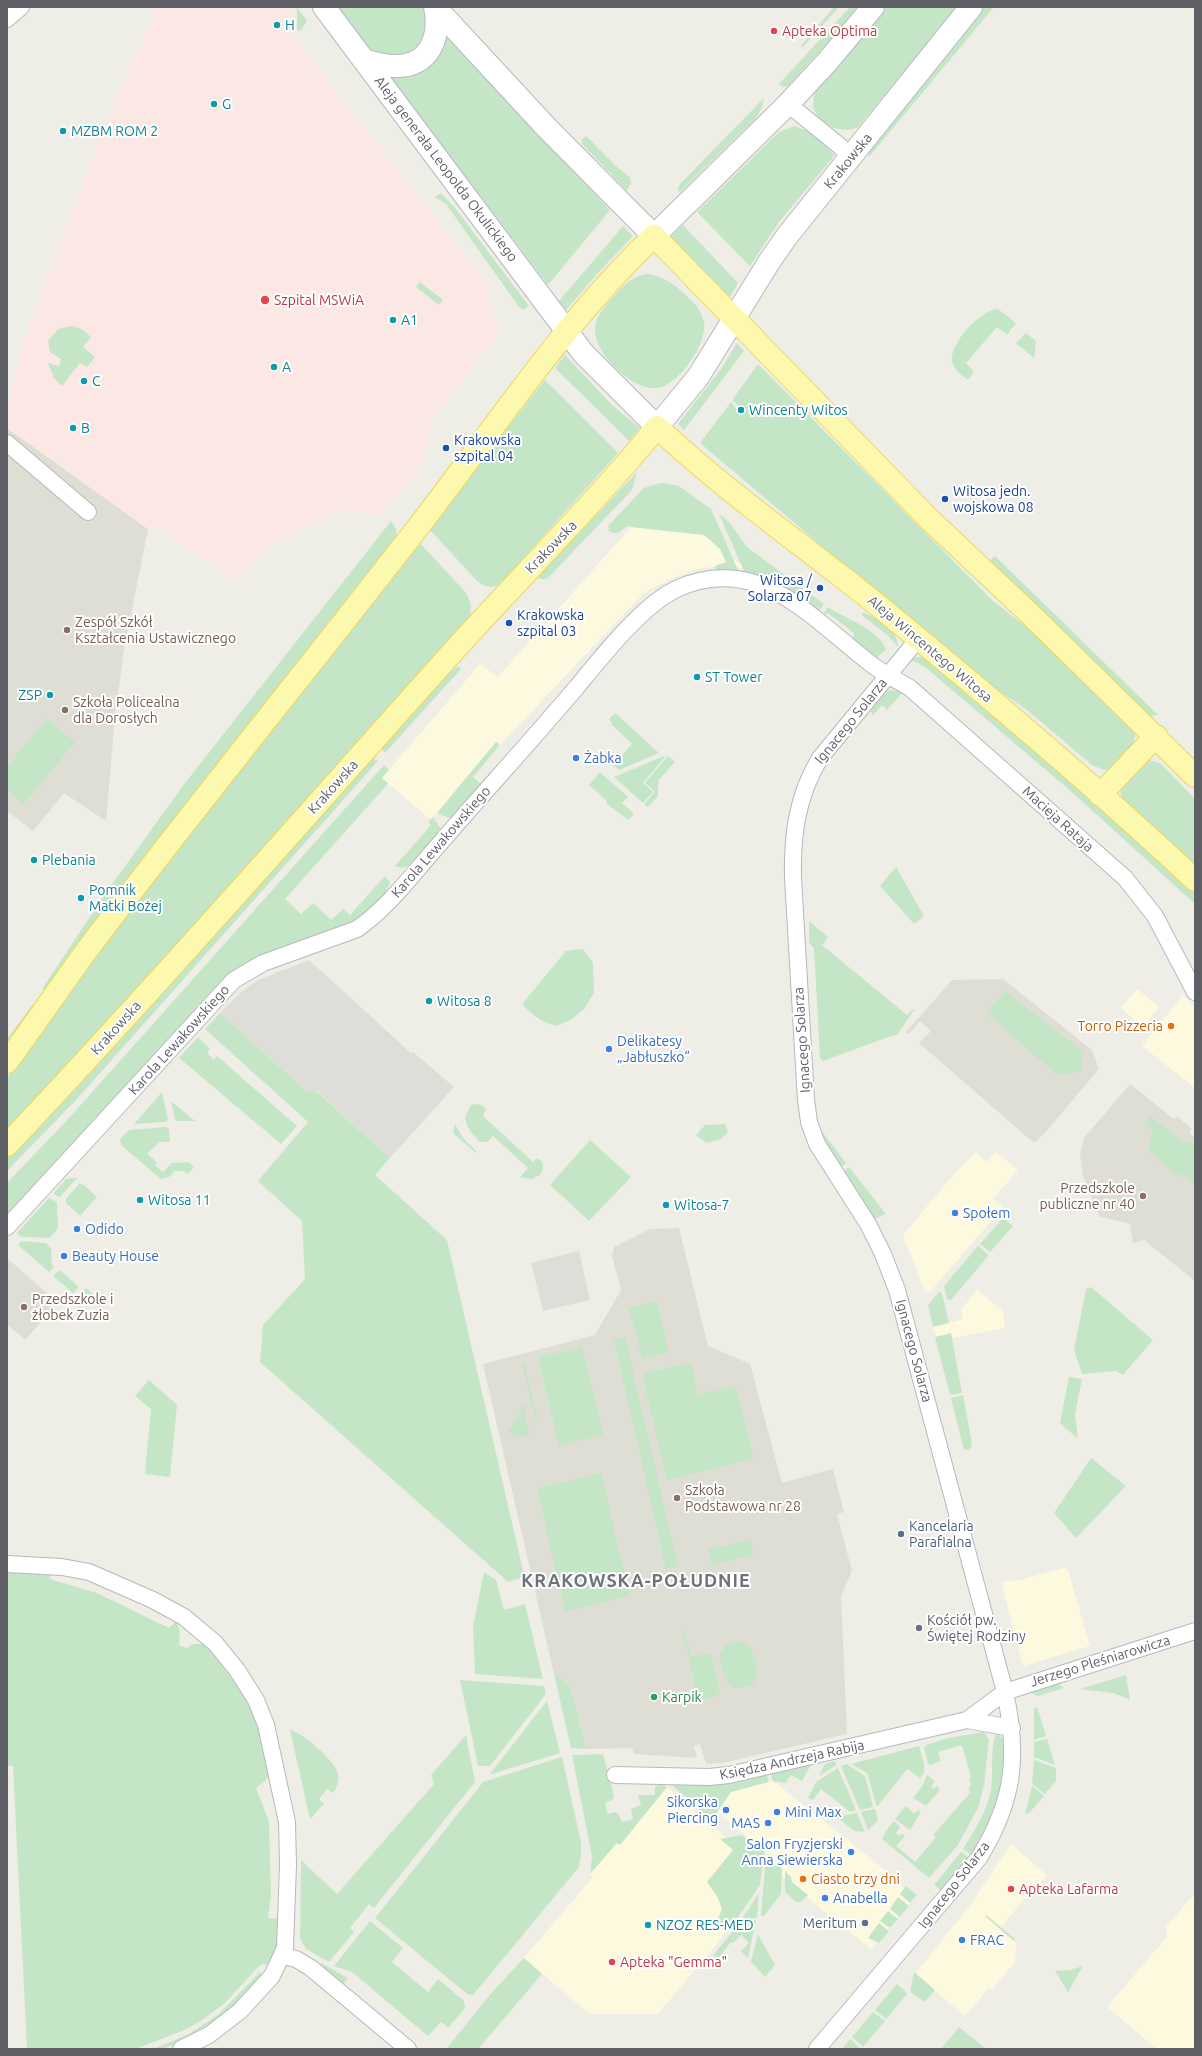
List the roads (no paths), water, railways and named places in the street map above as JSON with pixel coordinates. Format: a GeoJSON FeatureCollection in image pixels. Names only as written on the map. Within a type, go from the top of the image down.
{"type":"FeatureCollection","features":[{"type":"Feature","properties":{"kind":"main road","name":"Aleja generała Leopolda Okulickiego"},"geometry":{"type":"LineString","coordinates":[[324,7],[366,61],[566,332],[604,376],[657,428]]}},
{"type":"Feature","properties":{"kind":"main road"},"geometry":{"type":"LineString","coordinates":[[366,61],[394,66],[407,64],[419,60],[425,56],[430,49],[437,30],[435,7]]}},
{"type":"Feature","properties":{"kind":"main road"},"geometry":{"type":"LineString","coordinates":[[435,7],[542,122],[654,236],[734,321],[929,519],[1156,736],[1195,776]]}},
{"type":"Feature","properties":{"kind":"main road"},"geometry":{"type":"LineString","coordinates":[[7,1062],[129,895],[416,530],[566,332],[609,282],[788,104],[827,62],[873,7]]}},
{"type":"Feature","properties":{"kind":"main road","name":"Krakowska"},"geometry":{"type":"LineString","coordinates":[[7,1145],[107,1039],[492,608],[576,521],[657,428],[698,377],[778,249],[971,7]]}},
{"type":"Feature","properties":{"kind":"main road","name":"Aleja Wincentego Witosa"},"geometry":{"type":"LineString","coordinates":[[657,428],[685,454],[734,494],[880,607],[1100,795],[1195,880]]}},
{"type":"Feature","properties":{"kind":"main road"},"geometry":{"type":"LineString","coordinates":[[1100,795],[1156,736]]}},
{"type":"Feature","properties":{"kind":"street"},"geometry":{"type":"LineString","coordinates":[[7,20],[21,7]]}},
{"type":"Feature","properties":{"kind":"street"},"geometry":{"type":"LineString","coordinates":[[788,104],[841,147],[851,158]]}},
{"type":"Feature","properties":{"kind":"street"},"geometry":{"type":"LineString","coordinates":[[7,443],[88,512]]}},
{"type":"Feature","properties":{"kind":"street","name":"Karola Lewakowskiego"},"geometry":{"type":"LineString","coordinates":[[7,1226],[234,980],[263,963],[357,929],[370,920],[404,884],[593,667],[648,610],[667,594],[687,585],[714,579],[732,579],[760,584],[794,602],[888,675]]}},
{"type":"Feature","properties":{"kind":"street","name":"Ignacego Solarza"},"geometry":{"type":"LineString","coordinates":[[817,2049],[982,1853],[1000,1820],[1008,1795],[1012,1762],[1012,1728],[1005,1692],[943,1458],[891,1272],[868,1224],[816,1144],[809,1122],[806,1100],[792,855],[795,821],[805,787],[820,758],[918,639]]}},
{"type":"Feature","properties":{"kind":"street","name":"Macieja Rataja"},"geometry":{"type":"LineString","coordinates":[[888,675],[910,688],[1125,878],[1155,916],[1195,992]]}},
{"type":"Feature","properties":{"kind":"street"},"geometry":{"type":"LineString","coordinates":[[7,1564],[62,1567],[89,1572],[153,1600],[184,1617],[210,1639],[237,1670],[256,1700],[266,1725],[287,1822],[286,1940],[283,1956],[272,1976],[240,2011],[209,2035],[181,2049]]}},
{"type":"Feature","properties":{"kind":"street","name":"Jerzego Pleśniarowicza"},"geometry":{"type":"LineString","coordinates":[[1005,1692],[1195,1631]]}},
{"type":"Feature","properties":{"kind":"street","name":"Księdza Andrzeja Rabija"},"geometry":{"type":"LineString","coordinates":[[967,1720],[1005,1692]]}},
{"type":"Feature","properties":{"kind":"street","name":"Księdza Andrzeja Rabija"},"geometry":{"type":"LineString","coordinates":[[615,1775],[709,1777],[729,1775],[967,1720],[1012,1728]]}},
{"type":"Feature","properties":{"kind":"street"},"geometry":{"type":"LineString","coordinates":[[283,1956],[296,1959],[311,1968],[408,2049]]}},
{"type":"Feature","properties":{"kind":"place","name":"H"},"geometry":{"type":"Point","coordinates":[277,25]}},
{"type":"Feature","properties":{"kind":"place","name":"Apteka Optima"},"geometry":{"type":"Point","coordinates":[774,31]}},
{"type":"Feature","properties":{"kind":"place","name":"G"},"geometry":{"type":"Point","coordinates":[214,104]}},
{"type":"Feature","properties":{"kind":"place","name":"MZBM ROM 2"},"geometry":{"type":"Point","coordinates":[63,131]}},
{"type":"Feature","properties":{"kind":"place","name":"Szpital MSWiA"},"geometry":{"type":"Point","coordinates":[265,300]}},
{"type":"Feature","properties":{"kind":"place","name":"A1"},"geometry":{"type":"Point","coordinates":[393,320]}},
{"type":"Feature","properties":{"kind":"place","name":"A"},"geometry":{"type":"Point","coordinates":[274,367]}},
{"type":"Feature","properties":{"kind":"place","name":"C"},"geometry":{"type":"Point","coordinates":[84,381]}},
{"type":"Feature","properties":{"kind":"place","name":"Wincenty Witos"},"geometry":{"type":"Point","coordinates":[741,410]}},
{"type":"Feature","properties":{"kind":"place","name":"B"},"geometry":{"type":"Point","coordinates":[73,428]}},
{"type":"Feature","properties":{"kind":"place","name":"Krakowska szpital 04"},"geometry":{"type":"Point","coordinates":[446,448]}},
{"type":"Feature","properties":{"kind":"place","name":"Witosa jedn. wojskowa 08"},"geometry":{"type":"Point","coordinates":[945,499]}},
{"type":"Feature","properties":{"kind":"place","name":"Witosa / Solarza 07"},"geometry":{"type":"Point","coordinates":[820,588]}},
{"type":"Feature","properties":{"kind":"place","name":"Krakowska szpital 03"},"geometry":{"type":"Point","coordinates":[509,623]}},
{"type":"Feature","properties":{"kind":"place","name":"Zespół Szkół Kształcenia Ustawicznego"},"geometry":{"type":"Point","coordinates":[67,630]}},
{"type":"Feature","properties":{"kind":"place","name":"ST Tower"},"geometry":{"type":"Point","coordinates":[697,677]}},
{"type":"Feature","properties":{"kind":"place","name":"ZSP"},"geometry":{"type":"Point","coordinates":[50,695]}},
{"type":"Feature","properties":{"kind":"place","name":"Szkoła Policealna dla Dorosłych"},"geometry":{"type":"Point","coordinates":[65,710]}},
{"type":"Feature","properties":{"kind":"place","name":"Żabka"},"geometry":{"type":"Point","coordinates":[576,758]}},
{"type":"Feature","properties":{"kind":"place","name":"Plebania"},"geometry":{"type":"Point","coordinates":[34,860]}},
{"type":"Feature","properties":{"kind":"place","name":"Pomnik Matki Bożej"},"geometry":{"type":"Point","coordinates":[81,898]}},
{"type":"Feature","properties":{"kind":"place","name":"Witosa 8"},"geometry":{"type":"Point","coordinates":[429,1001]}},
{"type":"Feature","properties":{"kind":"place","name":"Torro Pizzeria"},"geometry":{"type":"Point","coordinates":[1171,1026]}},
{"type":"Feature","properties":{"kind":"place","name":"Delikatesy „Jabłuszko“"},"geometry":{"type":"Point","coordinates":[609,1049]}},
{"type":"Feature","properties":{"kind":"place","name":"Przedszkole publiczne nr 40"},"geometry":{"type":"Point","coordinates":[1143,1196]}},
{"type":"Feature","properties":{"kind":"place","name":"Witosa 11"},"geometry":{"type":"Point","coordinates":[140,1200]}},
{"type":"Feature","properties":{"kind":"place","name":"Witosa-7"},"geometry":{"type":"Point","coordinates":[666,1205]}},
{"type":"Feature","properties":{"kind":"place","name":"Społem"},"geometry":{"type":"Point","coordinates":[955,1213]}},
{"type":"Feature","properties":{"kind":"place","name":"Odido"},"geometry":{"type":"Point","coordinates":[77,1229]}},
{"type":"Feature","properties":{"kind":"place","name":"Beauty House"},"geometry":{"type":"Point","coordinates":[64,1256]}},
{"type":"Feature","properties":{"kind":"place","name":"Przedszkole i żłobek Zuzia"},"geometry":{"type":"Point","coordinates":[24,1307]}},
{"type":"Feature","properties":{"kind":"place","name":"Szkoła Podstawowa nr 28"},"geometry":{"type":"Point","coordinates":[677,1498]}},
{"type":"Feature","properties":{"kind":"place","name":"Kancelaria Parafialna"},"geometry":{"type":"Point","coordinates":[901,1534]}},
{"type":"Feature","properties":{"kind":"place","name":"Kościół pw. Świętej Rodziny"},"geometry":{"type":"Point","coordinates":[919,1628]}},
{"type":"Feature","properties":{"kind":"place","name":"Karpik"},"geometry":{"type":"Point","coordinates":[654,1697]}},
{"type":"Feature","properties":{"kind":"place","name":"Sikorska Piercing"},"geometry":{"type":"Point","coordinates":[726,1810]}},
{"type":"Feature","properties":{"kind":"place","name":"Mini Max"},"geometry":{"type":"Point","coordinates":[777,1812]}},
{"type":"Feature","properties":{"kind":"place","name":"MAS"},"geometry":{"type":"Point","coordinates":[768,1823]}},
{"type":"Feature","properties":{"kind":"place","name":"Salon Fryzjerski Anna Siewierska"},"geometry":{"type":"Point","coordinates":[851,1852]}},
{"type":"Feature","properties":{"kind":"place","name":"Ciasto trzy dni"},"geometry":{"type":"Point","coordinates":[803,1879]}},
{"type":"Feature","properties":{"kind":"place","name":"Apteka Lafarma"},"geometry":{"type":"Point","coordinates":[1011,1889]}},
{"type":"Feature","properties":{"kind":"place","name":"Anabella"},"geometry":{"type":"Point","coordinates":[825,1898]}},
{"type":"Feature","properties":{"kind":"place","name":"Meritum"},"geometry":{"type":"Point","coordinates":[865,1923]}},
{"type":"Feature","properties":{"kind":"place","name":"NZOZ RES-MED"},"geometry":{"type":"Point","coordinates":[648,1925]}},
{"type":"Feature","properties":{"kind":"place","name":"FRAC"},"geometry":{"type":"Point","coordinates":[962,1940]}},
{"type":"Feature","properties":{"kind":"place","name":"Apteka \"Gemma\""},"geometry":{"type":"Point","coordinates":[612,1962]}},
{"type":"Feature","properties":{"kind":"district","name":"KRAKOWSKA-POŁUDNIE"},"geometry":{"type":"Point","coordinates":[636,1581]}}]}
